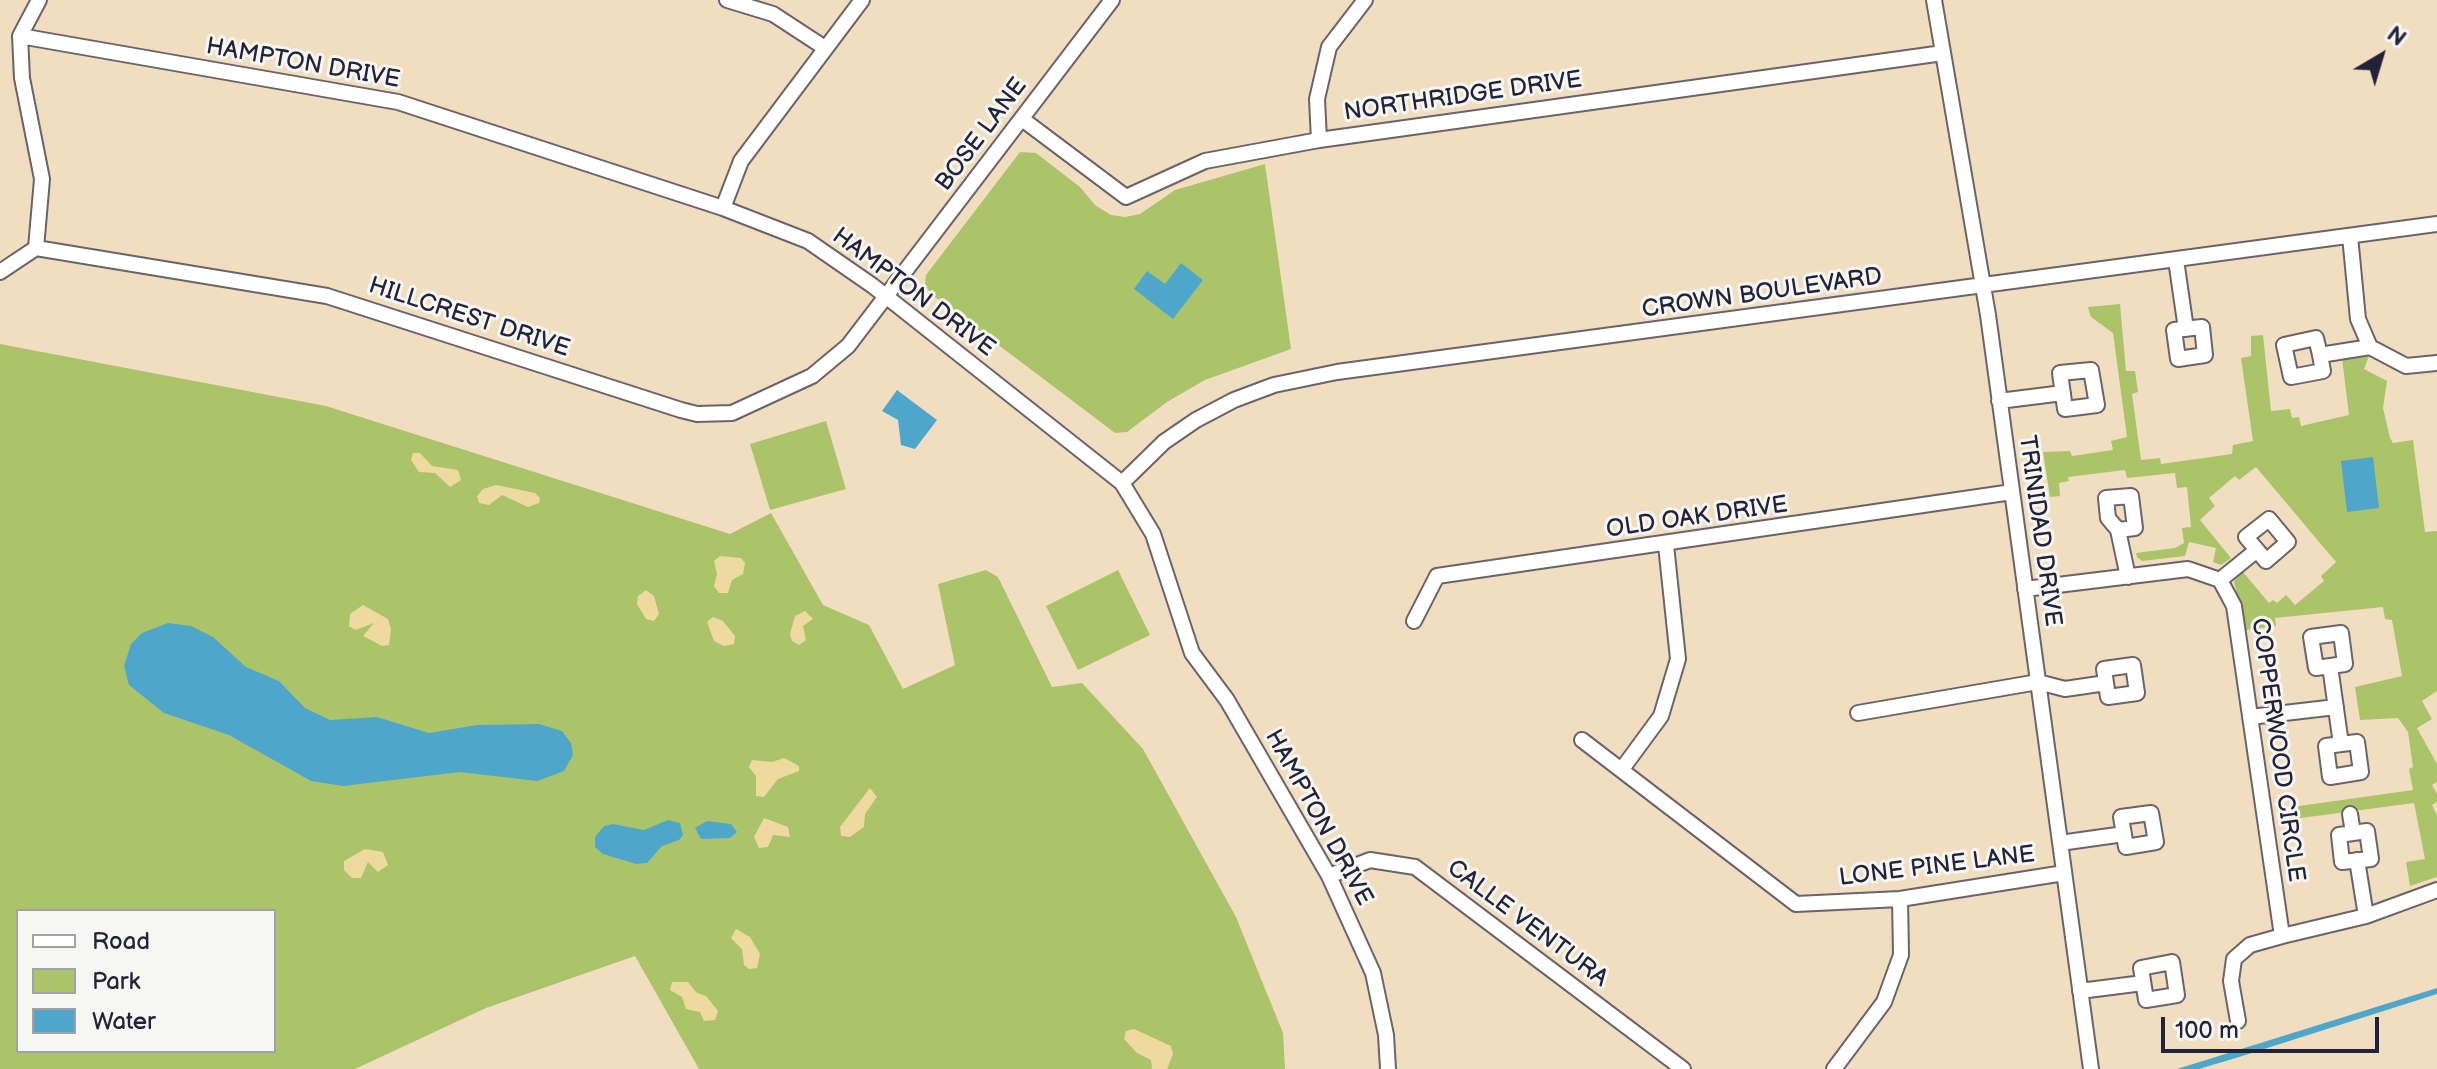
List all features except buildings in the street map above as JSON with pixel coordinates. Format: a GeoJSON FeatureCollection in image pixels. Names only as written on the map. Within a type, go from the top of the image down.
{"type":"FeatureCollection","features":[{"type":"Feature","properties":{"kind":"street"},"geometry":{"type":"LineString","coordinates":[[0,272],[36,248],[42,179],[22,78],[20,36],[39,0]]}},
{"type":"Feature","properties":{"kind":"street"},"geometry":{"type":"LineString","coordinates":[[727,0],[773,14],[825,48]]}},
{"type":"Feature","properties":{"kind":"street"},"geometry":{"type":"LineString","coordinates":[[723,208],[741,161],[862,0]]}},
{"type":"Feature","properties":{"kind":"street","name":"BOSE LANE"},"geometry":{"type":"LineString","coordinates":[[886,296],[1112,0]]}},
{"type":"Feature","properties":{"kind":"street"},"geometry":{"type":"LineString","coordinates":[[1319,140],[1317,99],[1329,47],[1365,0]]}},
{"type":"Feature","properties":{"kind":"street","name":"TRINIDAD DRIVE"},"geometry":{"type":"LineString","coordinates":[[1934,0],[1999,401],[2091,1069]]}},
{"type":"Feature","properties":{"kind":"street","name":"HAMPTON DRIVE"},"geometry":{"type":"LineString","coordinates":[[20,36],[398,102],[723,208],[808,241],[886,296],[1122,483],[1153,534],[1192,653],[1227,700],[1329,876],[1373,973],[1386,1035],[1388,1069]]}},
{"type":"Feature","properties":{"kind":"street","name":"NORTHRIDGE DRIVE"},"geometry":{"type":"LineString","coordinates":[[1022,119],[1126,197],[1205,161],[1319,140],[1943,53]]}},
{"type":"Feature","properties":{"kind":"street","name":"CROWN BOULEVARD"},"geometry":{"type":"LineString","coordinates":[[1122,483],[1164,442],[1196,420],[1274,385],[1347,371],[2437,224]]}},
{"type":"Feature","properties":{"kind":"street"},"geometry":{"type":"LineString","coordinates":[[2350,236],[2358,319],[2370,347]]}},
{"type":"Feature","properties":{"kind":"street","name":"HILLCREST DRIVE"},"geometry":{"type":"LineString","coordinates":[[36,248],[336,299],[681,410],[708,415],[743,410],[826,367],[848,346],[886,296]]}},
{"type":"Feature","properties":{"kind":"street"},"geometry":{"type":"LineString","coordinates":[[2176,260],[2186,329]]}},
{"type":"Feature","properties":{"kind":"street"},"geometry":{"type":"LineString","coordinates":[[2320,355],[2370,347],[2406,366],[2437,363]]}},
{"type":"Feature","properties":{"kind":"street"},"geometry":{"type":"LineString","coordinates":[[1999,401],[2063,393]]}},
{"type":"Feature","properties":{"kind":"street","name":"OLD OAK DRIVE"},"geometry":{"type":"LineString","coordinates":[[1414,621],[1437,576],[1666,545],[2012,492]]}},
{"type":"Feature","properties":{"kind":"street"},"geometry":{"type":"LineString","coordinates":[[2118,530],[2128,577]]}},
{"type":"Feature","properties":{"kind":"street"},"geometry":{"type":"LineString","coordinates":[[1622,769],[1661,716],[1678,659],[1666,545]]}},
{"type":"Feature","properties":{"kind":"street"},"geometry":{"type":"LineString","coordinates":[[2025,589],[2188,569],[2220,580],[2257,550]]}},
{"type":"Feature","properties":{"kind":"street","name":"COPPERWOOD CIRCLE"},"geometry":{"type":"LineString","coordinates":[[2220,580],[2234,606],[2282,936]]}},
{"type":"Feature","properties":{"kind":"street"},"geometry":{"type":"LineString","coordinates":[[2330,666],[2341,744]]}},
{"type":"Feature","properties":{"kind":"street"},"geometry":{"type":"LineString","coordinates":[[1858,713],[2038,682],[2065,689],[2106,683]]}},
{"type":"Feature","properties":{"kind":"street"},"geometry":{"type":"LineString","coordinates":[[2250,717],[2336,707]]}},
{"type":"Feature","properties":{"kind":"street","name":"LONE PINE LANE"},"geometry":{"type":"LineString","coordinates":[[1582,740],[1796,904],[1900,899],[2064,873]]}},
{"type":"Feature","properties":{"kind":"street"},"geometry":{"type":"LineString","coordinates":[[2350,814],[2353,833],[2367,831],[2371,859],[2357,860],[2366,916]]}},
{"type":"Feature","properties":{"kind":"street"},"geometry":{"type":"LineString","coordinates":[[2060,843],[2124,834]]}},
{"type":"Feature","properties":{"kind":"street","name":"CALLE VENTURA"},"geometry":{"type":"LineString","coordinates":[[1329,876],[1370,860],[1415,867],[1683,1069]]}},
{"type":"Feature","properties":{"kind":"street"},"geometry":{"type":"LineString","coordinates":[[2238,1021],[2231,981],[2234,959],[2250,945],[2366,916],[2437,890]]}},
{"type":"Feature","properties":{"kind":"street"},"geometry":{"type":"LineString","coordinates":[[1834,1069],[1884,1002],[1901,955],[1900,899]]}},
{"type":"Feature","properties":{"kind":"street"},"geometry":{"type":"LineString","coordinates":[[2080,991],[2143,983]]}},
{"type":"Feature","properties":{"kind":"green space"},"geometry":{"type":"Polygon","coordinates":[[[1020,152],[1036,153],[1080,187],[1095,205],[1111,215],[1125,217],[1140,214],[1175,190],[1265,164],[1291,349],[1205,380],[1167,402],[1127,432],[1115,433],[931,294],[925,285],[926,275],[1020,152]]]}},
{"type":"Feature","properties":{"kind":"green space"},"geometry":{"type":"Polygon","coordinates":[[[2120,304],[2126,371],[2135,371],[2138,392],[2132,394],[2141,460],[2160,458],[2161,464],[2232,454],[2233,445],[2253,441],[2241,358],[2251,356],[2251,336],[2263,335],[2271,411],[2290,409],[2292,418],[2299,417],[2301,426],[2349,415],[2342,358],[2362,353],[2369,356],[2364,369],[2387,381],[2383,408],[2390,438],[2393,443],[2413,440],[2425,532],[2437,531],[2437,691],[2422,701],[2432,719],[2417,728],[2437,764],[2437,782],[2432,785],[2437,802],[2432,805],[2437,815],[2437,877],[2410,886],[2406,862],[2425,859],[2414,803],[2286,820],[2285,808],[2413,790],[2409,769],[2413,767],[2408,732],[2398,718],[2360,720],[2355,687],[2402,676],[2392,620],[2385,619],[2383,607],[2275,618],[2276,626],[2246,630],[2234,582],[2237,576],[2243,572],[2269,603],[2273,600],[2277,603],[2286,595],[2295,605],[2324,581],[2321,576],[2336,562],[2256,467],[2239,480],[2235,476],[2209,498],[2215,506],[2200,520],[2231,558],[2221,565],[2213,562],[2216,548],[2189,542],[2185,556],[2142,561],[2137,557],[2136,553],[2175,548],[2184,543],[2182,528],[2191,527],[2187,487],[2177,488],[2175,473],[2127,478],[2125,470],[2068,477],[2069,481],[2059,483],[2060,496],[2050,497],[2043,452],[2070,451],[2072,456],[2113,450],[2111,441],[2127,437],[2113,333],[2091,317],[2088,307],[2120,304]]]}},
{"type":"Feature","properties":{"kind":"green space"},"geometry":{"type":"Polygon","coordinates":[[[0,344],[326,406],[730,534],[771,513],[823,605],[869,625],[903,689],[955,665],[938,584],[986,570],[998,577],[1052,687],[1082,683],[1143,749],[1236,917],[1283,1033],[1285,1069],[699,1069],[635,956],[486,1008],[355,1069],[0,1069],[0,344]]]}},
{"type":"Feature","properties":{"kind":"green space"},"geometry":{"type":"Polygon","coordinates":[[[826,421],[846,489],[770,510],[750,444],[826,421]]]}},
{"type":"Feature","properties":{"kind":"green space"},"geometry":{"type":"Polygon","coordinates":[[[1118,570],[1150,635],[1078,670],[1046,606],[1118,570]]]}},
{"type":"Feature","properties":{"kind":"sand"},"geometry":{"type":"Polygon","coordinates":[[[413,453],[420,453],[432,466],[458,470],[461,480],[450,487],[435,473],[419,472],[411,460],[413,453]]]}},
{"type":"Feature","properties":{"kind":"sand"},"geometry":{"type":"Polygon","coordinates":[[[496,485],[535,493],[540,498],[539,503],[528,507],[502,495],[489,505],[479,503],[477,496],[483,489],[496,485]]]}},
{"type":"Feature","properties":{"kind":"sand"},"geometry":{"type":"Polygon","coordinates":[[[720,556],[741,558],[745,563],[743,574],[732,580],[728,593],[719,593],[714,586],[717,574],[714,561],[720,556]]]}},
{"type":"Feature","properties":{"kind":"sand"},"geometry":{"type":"Polygon","coordinates":[[[646,590],[654,596],[659,614],[654,621],[646,619],[637,604],[638,596],[646,590]]]}},
{"type":"Feature","properties":{"kind":"sand"},"geometry":{"type":"Polygon","coordinates":[[[363,605],[388,619],[391,629],[389,645],[382,646],[363,636],[374,623],[355,630],[349,626],[350,614],[363,605]]]}},
{"type":"Feature","properties":{"kind":"sand"},"geometry":{"type":"Polygon","coordinates":[[[805,611],[813,619],[803,626],[806,640],[799,645],[792,641],[790,634],[795,616],[805,611]]]}},
{"type":"Feature","properties":{"kind":"sand"},"geometry":{"type":"Polygon","coordinates":[[[713,617],[723,621],[735,636],[734,644],[724,646],[714,641],[707,622],[713,617]]]}},
{"type":"Feature","properties":{"kind":"sand"},"geometry":{"type":"Polygon","coordinates":[[[784,758],[799,766],[799,771],[778,779],[764,797],[756,796],[756,776],[749,767],[752,760],[772,762],[784,758]]]}},
{"type":"Feature","properties":{"kind":"sand"},"geometry":{"type":"Polygon","coordinates":[[[870,788],[877,797],[865,814],[864,827],[850,837],[841,836],[840,827],[870,788]]]}},
{"type":"Feature","properties":{"kind":"sand"},"geometry":{"type":"Polygon","coordinates":[[[764,818],[788,827],[790,837],[773,835],[768,847],[759,848],[754,837],[764,818]]]}},
{"type":"Feature","properties":{"kind":"sand"},"geometry":{"type":"Polygon","coordinates":[[[365,849],[383,852],[388,865],[378,872],[368,862],[361,878],[352,878],[344,870],[344,861],[365,849]]]}},
{"type":"Feature","properties":{"kind":"sand"},"geometry":{"type":"Polygon","coordinates":[[[736,929],[750,937],[760,954],[757,968],[749,969],[744,965],[742,949],[731,938],[736,929]]]}},
{"type":"Feature","properties":{"kind":"sand"},"geometry":{"type":"Polygon","coordinates":[[[672,982],[688,982],[697,993],[706,996],[718,1011],[715,1020],[704,1021],[700,1012],[686,1009],[682,997],[670,990],[672,982]]]}},
{"type":"Feature","properties":{"kind":"sand"},"geometry":{"type":"Polygon","coordinates":[[[1134,1029],[1171,1046],[1173,1054],[1167,1069],[1152,1069],[1151,1060],[1137,1053],[1124,1039],[1126,1031],[1134,1029]]]}},
{"type":"Feature","properties":{"kind":"water"},"geometry":{"type":"Polygon","coordinates":[[[1181,263],[1203,280],[1173,319],[1134,289],[1147,271],[1165,284],[1181,263]]]}},
{"type":"Feature","properties":{"kind":"water"},"geometry":{"type":"Polygon","coordinates":[[[897,390],[937,420],[915,449],[901,445],[898,420],[882,411],[897,390]]]}},
{"type":"Feature","properties":{"kind":"water"},"geometry":{"type":"Polygon","coordinates":[[[2373,457],[2379,508],[2347,512],[2341,461],[2373,457]]]}},
{"type":"Feature","properties":{"kind":"water"},"geometry":{"type":"Polygon","coordinates":[[[168,623],[191,626],[213,637],[246,667],[279,681],[305,708],[330,720],[377,717],[429,733],[477,725],[539,724],[562,731],[571,743],[573,755],[564,771],[537,781],[460,772],[343,786],[311,781],[229,735],[164,713],[129,685],[124,666],[131,644],[142,633],[168,623]]]}},
{"type":"Feature","properties":{"kind":"water"},"geometry":{"type":"Polygon","coordinates":[[[668,820],[680,823],[683,835],[679,840],[662,846],[647,863],[636,864],[603,854],[595,847],[595,837],[604,826],[613,824],[644,830],[668,820]]]}},
{"type":"Feature","properties":{"kind":"water"},"geometry":{"type":"Polygon","coordinates":[[[707,821],[731,824],[737,832],[730,838],[701,839],[695,828],[707,821]]]}},
{"type":"Feature","properties":{"kind":"water"},"geometry":{"type":"Polygon","coordinates":[[[2437,988],[2437,994],[2239,1057],[2199,1069],[2177,1069],[2437,988]]]}}]}
